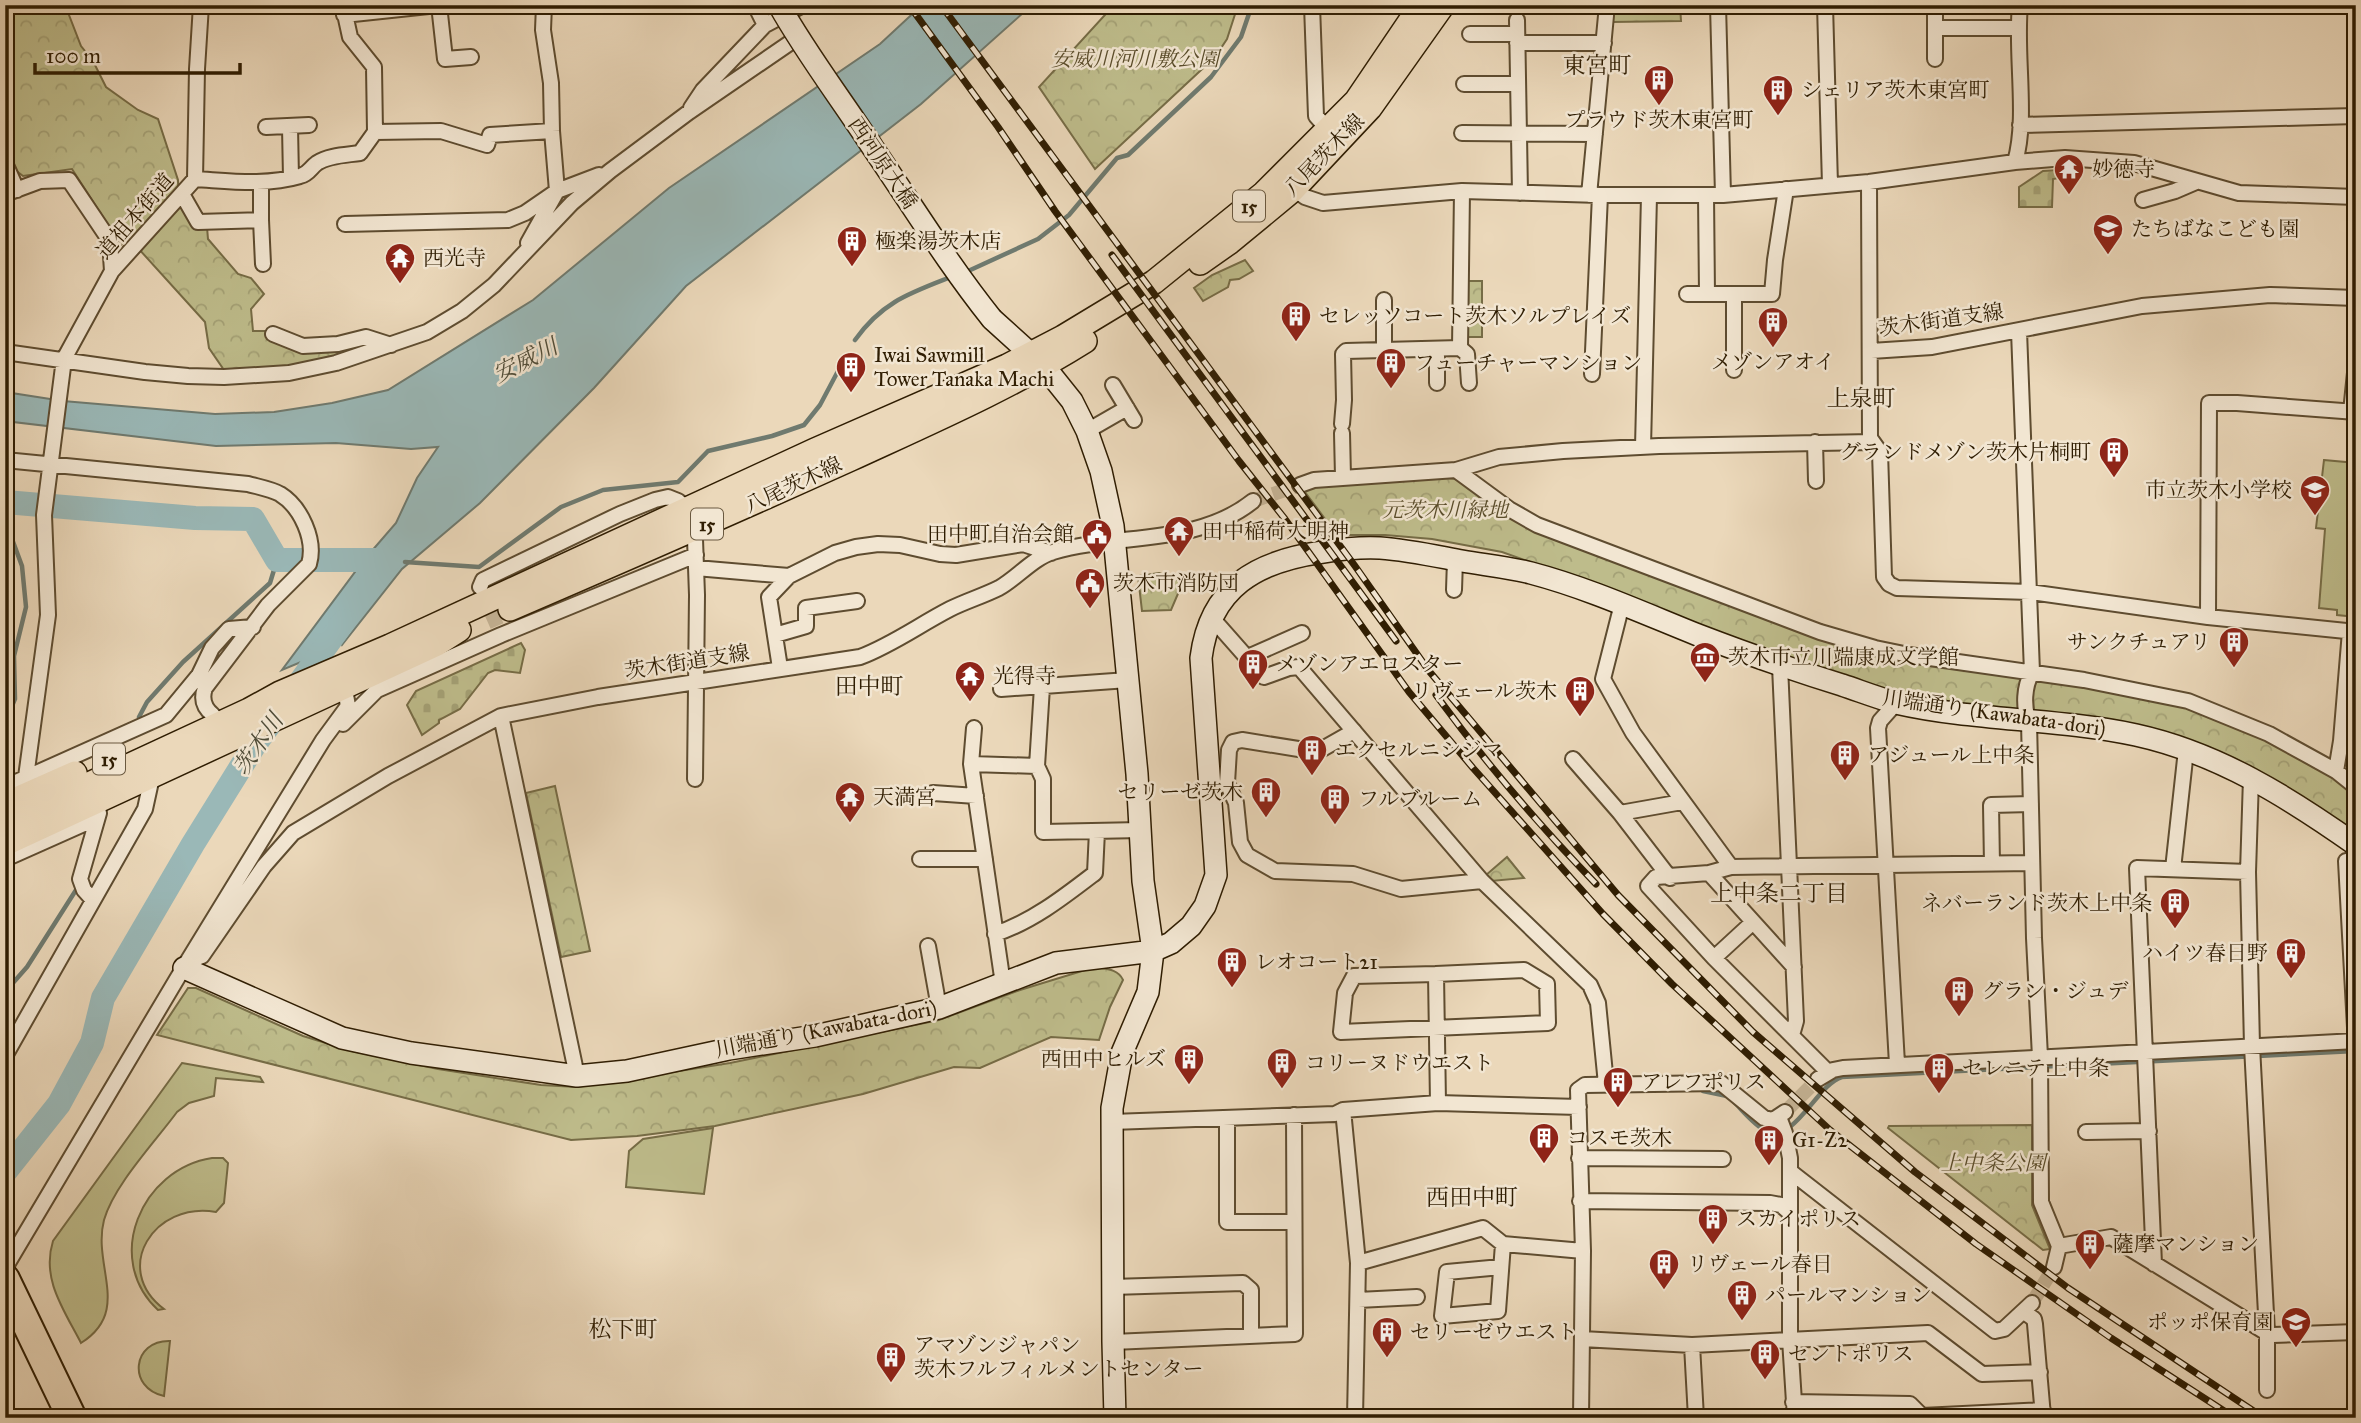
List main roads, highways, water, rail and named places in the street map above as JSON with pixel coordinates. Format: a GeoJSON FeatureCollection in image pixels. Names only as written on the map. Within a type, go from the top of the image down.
{"type":"FeatureCollection","features":[{"type":"Feature","properties":{"kind":"highway"},"geometry":{"type":"LineString","coordinates":[[5,1279],[72,1418]]}},
{"type":"Feature","properties":{"kind":"main road","name":"八尾茨木線"},"geometry":{"type":"LineString","coordinates":[[38,808],[177,758],[459,630],[1111,325],[1230,242],[1332,135],[1421,5]]}},
{"type":"Feature","properties":{"kind":"main road","name":"八尾茨木線"},"geometry":{"type":"LineString","coordinates":[[1332,135],[1370,108],[1443,5]]}},
{"type":"Feature","properties":{"kind":"main road","name":"八尾茨木線"},"geometry":{"type":"LineString","coordinates":[[5,823],[208,722],[691,520]]}},
{"type":"Feature","properties":{"kind":"main road","name":"15"},"geometry":{"type":"LineString","coordinates":[[5,844],[152,777],[177,758],[338,690],[365,673]]}},
{"type":"Feature","properties":{"kind":"main road","name":"15"},"geometry":{"type":"LineString","coordinates":[[5,804],[208,722]]}},
{"type":"Feature","properties":{"kind":"water","name":"安威川"},"geometry":{"type":"Polygon","coordinates":[[[922,5],[1032,5],[921,104],[686,286],[594,388],[480,503],[402,569],[342,645],[340,641],[313,653],[313,657],[282,670],[364,560],[396,523],[417,478],[438,447],[411,449],[336,443],[216,446],[5,421],[5,392],[63,401],[215,414],[274,412],[332,403],[388,390],[533,300],[669,188],[880,44],[922,5]]]}},
{"type":"Feature","properties":{"kind":"waterway"},"geometry":{"type":"LineString","coordinates":[[966,272],[1038,239],[1069,215],[1117,158],[1128,155],[1211,77],[1241,37],[1252,5]]}},
{"type":"Feature","properties":{"kind":"waterway"},"geometry":{"type":"LineString","coordinates":[[855,340],[876,316],[898,300],[951,277]]}},
{"type":"Feature","properties":{"kind":"waterway"},"geometry":{"type":"LineString","coordinates":[[405,562],[479,567],[561,507],[603,490],[678,482],[708,451],[772,436],[804,425],[820,405],[846,356]]}},
{"type":"Feature","properties":{"kind":"waterway"},"geometry":{"type":"LineString","coordinates":[[5,502],[195,518],[253,519],[277,560],[389,560]]}},
{"type":"Feature","properties":{"kind":"waterway"},"geometry":{"type":"LineString","coordinates":[[5,723],[15,699],[14,656],[26,607],[22,566],[12,539],[13,504]]}},
{"type":"Feature","properties":{"kind":"waterway"},"geometry":{"type":"LineString","coordinates":[[139,717],[147,702],[183,662],[270,583],[277,560]]}},
{"type":"Feature","properties":{"kind":"waterway","name":"茨木川"},"geometry":{"type":"LineString","coordinates":[[5,1172],[59,1104],[92,1043],[103,998],[193,844],[254,746],[344,621]]}},
{"type":"Feature","properties":{"kind":"waterway"},"geometry":{"type":"LineString","coordinates":[[5,992],[27,967],[76,890]]}},
{"type":"Feature","properties":{"kind":"waterway"},"geometry":{"type":"LineString","coordinates":[[1734,1102],[1762,1129],[1777,1133],[1787,1129],[1824,1090],[1842,1077],[2355,1051]]}},
{"type":"Feature","properties":{"kind":"waterway"},"geometry":{"type":"LineString","coordinates":[[1703,1091],[1727,1096]]}},
{"type":"Feature","properties":{"kind":"tunnel"},"geometry":{"type":"LineString","coordinates":[[1253,501],[1300,485]]}},
{"type":"Feature","properties":{"kind":"tunnel"},"geometry":{"type":"LineString","coordinates":[[483,594],[501,635]]}},
{"type":"Feature","properties":{"kind":"tunnel"},"geometry":{"type":"LineString","coordinates":[[102,743],[102,784]]}},
{"type":"Feature","properties":{"kind":"tunnel"},"geometry":{"type":"LineString","coordinates":[[1785,1112],[1818,1079]]}},
{"type":"Feature","properties":{"kind":"tunnel"},"geometry":{"type":"LineString","coordinates":[[2032,1303],[2054,1267]]}},
{"type":"Feature","properties":{"kind":"railway"},"geometry":{"type":"LineString","coordinates":[[909,5],[1055,211],[1239,461],[1285,519],[1409,692],[1603,914],[1672,984],[1830,1130],[1976,1244],[2111,1338],[2235,1418]]}},
{"type":"Feature","properties":{"kind":"railway"},"geometry":{"type":"LineString","coordinates":[[941,5],[1355,566],[1429,671],[1618,895],[1753,1032],[1915,1172],[2068,1288],[2264,1418]]}},
{"type":"Feature","properties":{"kind":"railway"},"geometry":{"type":"LineString","coordinates":[[1112,255],[1396,641]]}},
{"type":"Feature","properties":{"kind":"railway"},"geometry":{"type":"LineString","coordinates":[[1436,695],[1513,792],[1596,884]]}},
{"type":"Feature","properties":{"kind":"place","name":"プラウド茨木東宮町"},"geometry":{"type":"Point","coordinates":[1659,107]}},
{"type":"Feature","properties":{"kind":"place","name":"シェリア茨木東宮町"},"geometry":{"type":"Point","coordinates":[1778,117]}},
{"type":"Feature","properties":{"kind":"place","name":"妙徳寺"},"geometry":{"type":"Point","coordinates":[2069,196]}},
{"type":"Feature","properties":{"kind":"place","name":"たちばなこども園"},"geometry":{"type":"Point","coordinates":[2108,256]}},
{"type":"Feature","properties":{"kind":"place","name":"極楽湯茨木店"},"geometry":{"type":"Point","coordinates":[852,268]}},
{"type":"Feature","properties":{"kind":"place","name":"西光寺"},"geometry":{"type":"Point","coordinates":[400,285]}},
{"type":"Feature","properties":{"kind":"place","name":"セレッソコート茨木ソルプレイズ"},"geometry":{"type":"Point","coordinates":[1296,343]}},
{"type":"Feature","properties":{"kind":"place","name":"メゾンアオイ"},"geometry":{"type":"Point","coordinates":[1773,349]}},
{"type":"Feature","properties":{"kind":"place","name":"フューチャーマンション"},"geometry":{"type":"Point","coordinates":[1391,390]}},
{"type":"Feature","properties":{"kind":"place","name":"Iwai Sawmill Tower Tanaka Machi"},"geometry":{"type":"Point","coordinates":[851,394]}},
{"type":"Feature","properties":{"kind":"place","name":"グランドメゾン茨木片桐町"},"geometry":{"type":"Point","coordinates":[2114,479]}},
{"type":"Feature","properties":{"kind":"place","name":"市立茨木小学校"},"geometry":{"type":"Point","coordinates":[2315,517]}},
{"type":"Feature","properties":{"kind":"place","name":"田中稲荷大明神"},"geometry":{"type":"Point","coordinates":[1179,558]}},
{"type":"Feature","properties":{"kind":"place","name":"田中町自治会館"},"geometry":{"type":"Point","coordinates":[1097,561]}},
{"type":"Feature","properties":{"kind":"place","name":"茨木市消防団"},"geometry":{"type":"Point","coordinates":[1090,610]}},
{"type":"Feature","properties":{"kind":"place","name":"サンクチュアリ"},"geometry":{"type":"Point","coordinates":[2234,669]}},
{"type":"Feature","properties":{"kind":"place","name":"茨木市立川端康成文学館"},"geometry":{"type":"Point","coordinates":[1705,684]}},
{"type":"Feature","properties":{"kind":"place","name":"メゾンアエロスター"},"geometry":{"type":"Point","coordinates":[1253,691]}},
{"type":"Feature","properties":{"kind":"place","name":"光得寺"},"geometry":{"type":"Point","coordinates":[970,703]}},
{"type":"Feature","properties":{"kind":"place","name":"リヴェール茨木"},"geometry":{"type":"Point","coordinates":[1580,718]}},
{"type":"Feature","properties":{"kind":"place","name":"エクセルニシジマ"},"geometry":{"type":"Point","coordinates":[1312,777]}},
{"type":"Feature","properties":{"kind":"place","name":"アジュール上中条"},"geometry":{"type":"Point","coordinates":[1845,782]}},
{"type":"Feature","properties":{"kind":"place","name":"セリーゼ茨木"},"geometry":{"type":"Point","coordinates":[1266,819]}},
{"type":"Feature","properties":{"kind":"place","name":"天満宮"},"geometry":{"type":"Point","coordinates":[850,824]}},
{"type":"Feature","properties":{"kind":"place","name":"フルブルーム"},"geometry":{"type":"Point","coordinates":[1335,826]}},
{"type":"Feature","properties":{"kind":"place","name":"ネバーランド茨木上中条"},"geometry":{"type":"Point","coordinates":[2175,930]}},
{"type":"Feature","properties":{"kind":"place","name":"ハイツ春日野"},"geometry":{"type":"Point","coordinates":[2291,980]}},
{"type":"Feature","properties":{"kind":"place","name":"レオコート21"},"geometry":{"type":"Point","coordinates":[1232,989]}},
{"type":"Feature","properties":{"kind":"place","name":"グラン・ジュデ"},"geometry":{"type":"Point","coordinates":[1959,1018]}},
{"type":"Feature","properties":{"kind":"place","name":"西田中ヒルズ"},"geometry":{"type":"Point","coordinates":[1189,1086]}},
{"type":"Feature","properties":{"kind":"place","name":"コリーヌドウエスト"},"geometry":{"type":"Point","coordinates":[1282,1090]}},
{"type":"Feature","properties":{"kind":"place","name":"セレニテ上中条"},"geometry":{"type":"Point","coordinates":[1939,1095]}},
{"type":"Feature","properties":{"kind":"place","name":"アレフポリス"},"geometry":{"type":"Point","coordinates":[1618,1109]}},
{"type":"Feature","properties":{"kind":"place","name":"コスモ茨木"},"geometry":{"type":"Point","coordinates":[1544,1165]}},
{"type":"Feature","properties":{"kind":"place","name":"G1-Z2"},"geometry":{"type":"Point","coordinates":[1769,1167]}},
{"type":"Feature","properties":{"kind":"place","name":"スカイポリス"},"geometry":{"type":"Point","coordinates":[1713,1246]}},
{"type":"Feature","properties":{"kind":"place","name":"薩摩マンション"},"geometry":{"type":"Point","coordinates":[2090,1271]}},
{"type":"Feature","properties":{"kind":"place","name":"リヴェール春日"},"geometry":{"type":"Point","coordinates":[1664,1291]}},
{"type":"Feature","properties":{"kind":"place","name":"パールマンション"},"geometry":{"type":"Point","coordinates":[1742,1322]}},
{"type":"Feature","properties":{"kind":"place","name":"ポッポ保育園"},"geometry":{"type":"Point","coordinates":[2296,1349]}},
{"type":"Feature","properties":{"kind":"place","name":"セリーゼウエスト"},"geometry":{"type":"Point","coordinates":[1387,1359]}},
{"type":"Feature","properties":{"kind":"place","name":"セントポリス"},"geometry":{"type":"Point","coordinates":[1765,1381]}},
{"type":"Feature","properties":{"kind":"place","name":"アマゾンジャパン 茨木フルフィルメントセンター"},"geometry":{"type":"Point","coordinates":[891,1384]}},
{"type":"Feature","properties":{"kind":"district","name":"東宮町"},"geometry":{"type":"Point","coordinates":[1597,65]}},
{"type":"Feature","properties":{"kind":"district","name":"上泉町"},"geometry":{"type":"Point","coordinates":[1861,398]}},
{"type":"Feature","properties":{"kind":"district","name":"田中町"},"geometry":{"type":"Point","coordinates":[869,686]}},
{"type":"Feature","properties":{"kind":"district","name":"上中条二丁目"},"geometry":{"type":"Point","coordinates":[1779,893]}},
{"type":"Feature","properties":{"kind":"district","name":"西田中町"},"geometry":{"type":"Point","coordinates":[1472,1197]}},
{"type":"Feature","properties":{"kind":"district","name":"松下町"},"geometry":{"type":"Point","coordinates":[623,1329]}},
{"type":"Feature","properties":{"kind":"park label","name":"安威川河川敷公園"},"geometry":{"type":"Point","coordinates":[1135,59]}},
{"type":"Feature","properties":{"kind":"park label","name":"元茨木川緑地"},"geometry":{"type":"Point","coordinates":[1445,510]}},
{"type":"Feature","properties":{"kind":"park label","name":"上中条公園"},"geometry":{"type":"Point","coordinates":[1993,1163]}}]}
